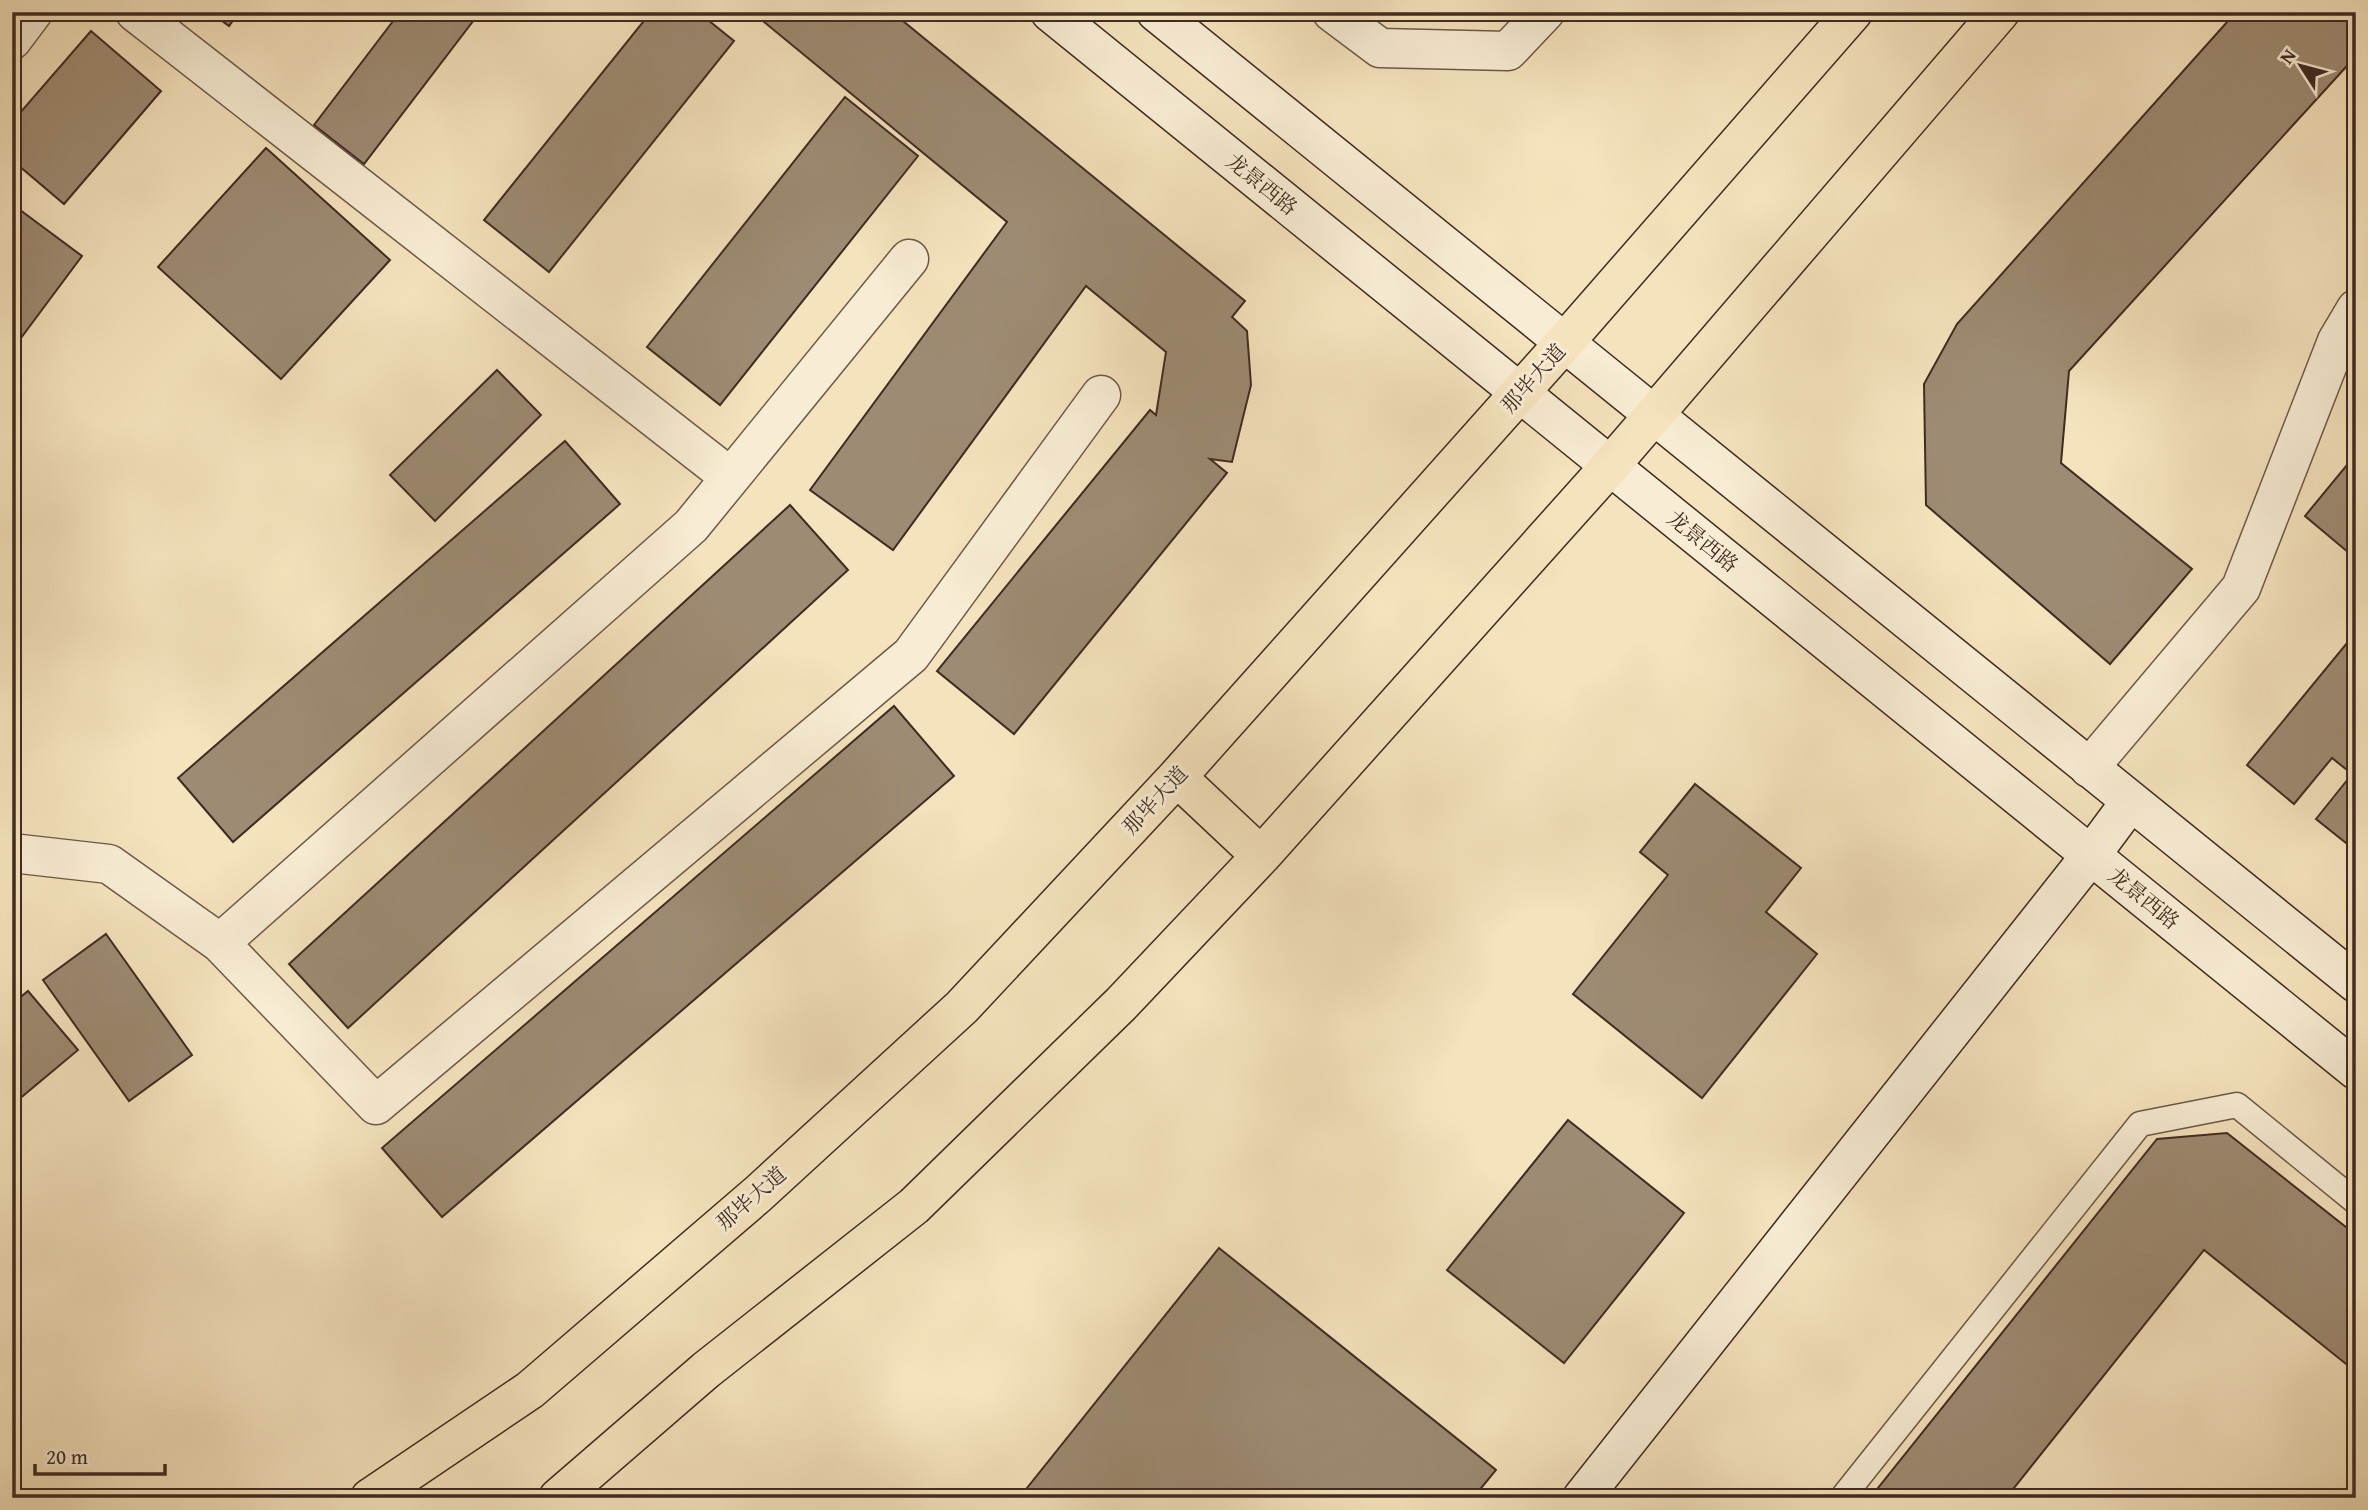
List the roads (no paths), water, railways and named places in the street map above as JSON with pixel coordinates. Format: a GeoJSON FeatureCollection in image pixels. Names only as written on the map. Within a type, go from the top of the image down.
{"type":"FeatureCollection","features":[{"type":"Feature","properties":{"kind":"main road","name":"那毕大道"},"geometry":{"type":"LineString","coordinates":[[370,1498],[530,1390],[758,1194],[962,1007],[1177,777],[1520,393],[1853,12]]}},
{"type":"Feature","properties":{"kind":"main road"},"geometry":{"type":"LineString","coordinates":[[558,1498],[706,1370],[914,1206],[1121,1004],[1261,856],[1610,466],[2000,12]]}},
{"type":"Feature","properties":{"kind":"main road"},"geometry":{"type":"LineString","coordinates":[[1177,777],[1261,856]]}},
{"type":"Feature","properties":{"kind":"street"},"geometry":{"type":"LineString","coordinates":[[12,40],[33,12]]}},
{"type":"Feature","properties":{"kind":"street"},"geometry":{"type":"LineString","coordinates":[[135,12],[730,477]]}},
{"type":"Feature","properties":{"kind":"street","name":"龙景西路"},"geometry":{"type":"LineString","coordinates":[[1050,12],[2356,1070]]}},
{"type":"Feature","properties":{"kind":"street"},"geometry":{"type":"LineString","coordinates":[[1156,12],[2356,983]]}},
{"type":"Feature","properties":{"kind":"street"},"geometry":{"type":"LineString","coordinates":[[1332,12],[1380,48],[1508,51],[1545,12]]}},
{"type":"Feature","properties":{"kind":"street"},"geometry":{"type":"LineString","coordinates":[[220,943],[691,526],[909,260]]}},
{"type":"Feature","properties":{"kind":"street"},"geometry":{"type":"LineString","coordinates":[[2089,768],[2241,588],[2337,341],[2356,309]]}},
{"type":"Feature","properties":{"kind":"street"},"geometry":{"type":"LineString","coordinates":[[12,853],[109,864],[220,943],[376,1105],[911,655],[1101,395]]}},
{"type":"Feature","properties":{"kind":"street"},"geometry":{"type":"LineString","coordinates":[[1582,1498],[2131,801]]}},
{"type":"Feature","properties":{"kind":"lane"},"geometry":{"type":"LineString","coordinates":[[1842,1498],[2140,1124],[2237,1105],[2356,1202]]}}]}
